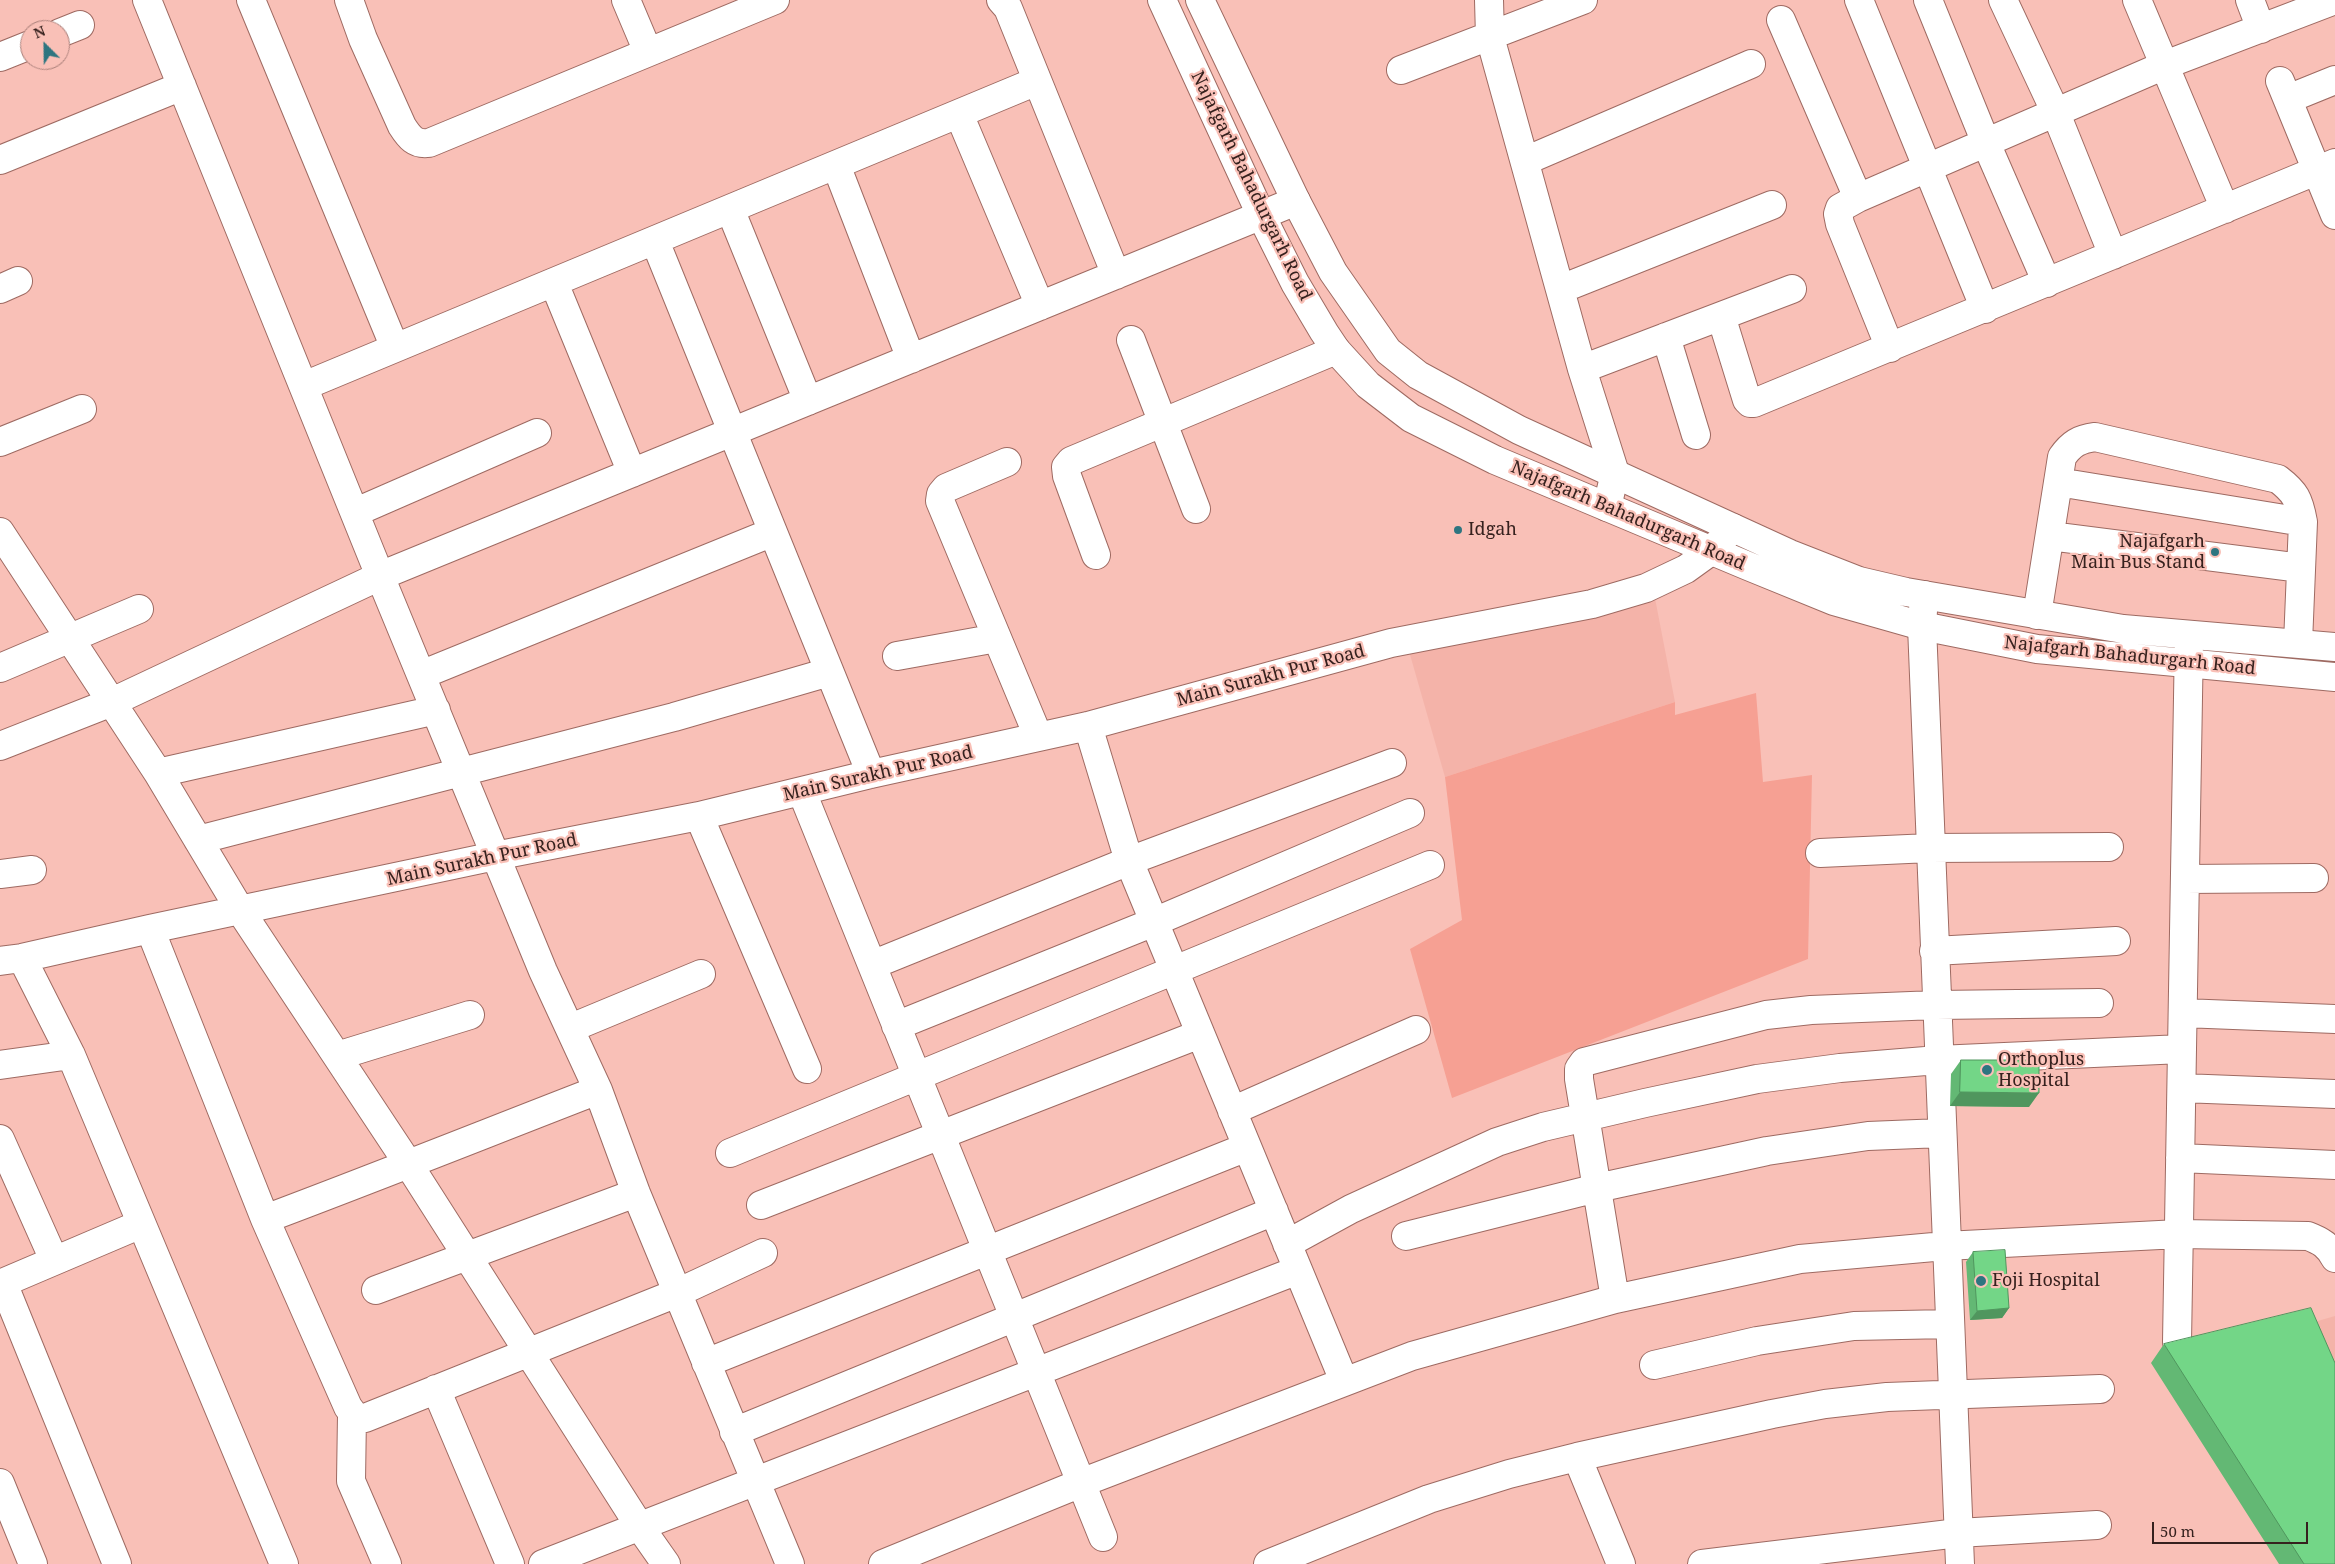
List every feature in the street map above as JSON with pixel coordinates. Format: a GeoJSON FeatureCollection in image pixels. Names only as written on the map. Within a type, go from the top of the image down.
{"type":"FeatureCollection","features":[{"type":"Feature","properties":{"kind":"street"},"geometry":{"type":"LineString","coordinates":[[147,0],[356,512],[380,576],[543,971],[571,1028],[598,1090],[636,1193],[790,1564]]}},
{"type":"Feature","properties":{"kind":"street"},"geometry":{"type":"LineString","coordinates":[[251,0],[395,348]]}},
{"type":"Feature","properties":{"kind":"street"},"geometry":{"type":"LineString","coordinates":[[349,0],[363,39],[402,126],[411,138],[421,144],[429,143],[774,0]]}},
{"type":"Feature","properties":{"kind":"street"},"geometry":{"type":"LineString","coordinates":[[626,0],[648,52]]}},
{"type":"Feature","properties":{"kind":"street"},"geometry":{"type":"LineString","coordinates":[[1001,0],[1008,8],[1116,275]]}},
{"type":"Feature","properties":{"kind":"street","name":"Najafgarh Bahadurgarh Road"},"geometry":{"type":"LineString","coordinates":[[1162,0],[1261,215],[1295,283],[1336,350],[1368,384],[1411,418],[1495,460],[1834,601],[1922,626],[2037,649],[2335,677]]}},
{"type":"Feature","properties":{"kind":"street","name":"Najafgarh Bahadurgarh Road"},"geometry":{"type":"LineString","coordinates":[[1200,0],[1296,201],[1333,272],[1388,351],[1418,375],[1519,430],[1790,554],[1859,581],[1924,595],[2123,629],[2335,647]]}},
{"type":"Feature","properties":{"kind":"street"},"geometry":{"type":"LineString","coordinates":[[1489,0],[1490,37],[1582,368],[1615,473],[1607,507]]}},
{"type":"Feature","properties":{"kind":"street"},"geometry":{"type":"LineString","coordinates":[[1401,70],[1583,0]]}},
{"type":"Feature","properties":{"kind":"street"},"geometry":{"type":"LineString","coordinates":[[1859,0],[1985,308]]}},
{"type":"Feature","properties":{"kind":"street"},"geometry":{"type":"LineString","coordinates":[[1928,0],[1986,143],[2047,283]]}},
{"type":"Feature","properties":{"kind":"street"},"geometry":{"type":"LineString","coordinates":[[2003,0],[2055,112],[2113,255]]}},
{"type":"Feature","properties":{"kind":"street"},"geometry":{"type":"LineString","coordinates":[[2138,0],[2225,209]]}},
{"type":"Feature","properties":{"kind":"street"},"geometry":{"type":"LineString","coordinates":[[2250,0],[2262,29]]}},
{"type":"Feature","properties":{"kind":"street"},"geometry":{"type":"LineString","coordinates":[[1890,348],[1838,214],[1840,208],[1858,198],[2165,65],[2335,0]]}},
{"type":"Feature","properties":{"kind":"street"},"geometry":{"type":"LineString","coordinates":[[1781,20],[1858,198]]}},
{"type":"Feature","properties":{"kind":"street"},"geometry":{"type":"LineString","coordinates":[[0,57],[20,49]]}},
{"type":"Feature","properties":{"kind":"street"},"geometry":{"type":"LineString","coordinates":[[1525,161],[1751,64]]}},
{"type":"Feature","properties":{"kind":"street"},"geometry":{"type":"LineString","coordinates":[[2335,80],[2284,90],[2326,167],[2335,215]]}},
{"type":"Feature","properties":{"kind":"street"},"geometry":{"type":"LineString","coordinates":[[304,386],[1037,81]]}},
{"type":"Feature","properties":{"kind":"street"},"geometry":{"type":"LineString","coordinates":[[0,160],[182,86]]}},
{"type":"Feature","properties":{"kind":"street"},"geometry":{"type":"LineString","coordinates":[[959,114],[1040,306]]}},
{"type":"Feature","properties":{"kind":"street"},"geometry":{"type":"LineString","coordinates":[[836,165],[911,359]]}},
{"type":"Feature","properties":{"kind":"street"},"geometry":{"type":"LineString","coordinates":[[1721,316],[1747,400],[1750,403],[1890,348],[2326,167]]}},
{"type":"Feature","properties":{"kind":"street"},"geometry":{"type":"LineString","coordinates":[[0,746],[112,702],[380,576],[1296,201]]}},
{"type":"Feature","properties":{"kind":"street"},"geometry":{"type":"LineString","coordinates":[[1560,289],[1772,205]]}},
{"type":"Feature","properties":{"kind":"street"},"geometry":{"type":"LineString","coordinates":[[730,209],[808,401]]}},
{"type":"Feature","properties":{"kind":"street"},"geometry":{"type":"LineString","coordinates":[[655,241],[871,774]]}},
{"type":"Feature","properties":{"kind":"street"},"geometry":{"type":"LineString","coordinates":[[554,283],[632,473]]}},
{"type":"Feature","properties":{"kind":"street"},"geometry":{"type":"LineString","coordinates":[[1582,368],[1792,289]]}},
{"type":"Feature","properties":{"kind":"street"},"geometry":{"type":"LineString","coordinates":[[1666,337],[1696,435]]}},
{"type":"Feature","properties":{"kind":"street"},"geometry":{"type":"LineString","coordinates":[[1131,340],[1196,509]]}},
{"type":"Feature","properties":{"kind":"street"},"geometry":{"type":"LineString","coordinates":[[1096,555],[1067,476],[1066,468],[1071,461],[1336,350]]}},
{"type":"Feature","properties":{"kind":"street"},"geometry":{"type":"LineString","coordinates":[[0,442],[82,410]]}},
{"type":"Feature","properties":{"kind":"street"},"geometry":{"type":"LineString","coordinates":[[356,512],[537,433]]}},
{"type":"Feature","properties":{"kind":"street"},"geometry":{"type":"LineString","coordinates":[[2037,615],[2062,457],[2070,446],[2082,439],[2095,437],[2278,479],[2294,491],[2303,522],[2298,643]]}},
{"type":"Feature","properties":{"kind":"street"},"geometry":{"type":"LineString","coordinates":[[1007,462],[946,488],[941,494],[940,501],[1038,736]]}},
{"type":"Feature","properties":{"kind":"street"},"geometry":{"type":"LineString","coordinates":[[2058,482],[2303,522]]}},
{"type":"Feature","properties":{"kind":"street","name":"Main Surakh Pur Road"},"geometry":{"type":"LineString","coordinates":[[11,960],[496,856],[699,816],[871,774],[1088,726],[1391,643],[1592,604],[1654,584],[1686,569],[1711,550],[1733,528]]}},
{"type":"Feature","properties":{"kind":"street"},"geometry":{"type":"LineString","coordinates":[[0,532],[158,773],[240,910],[409,1165],[640,1527],[666,1564]]}},
{"type":"Feature","properties":{"kind":"street"},"geometry":{"type":"LineString","coordinates":[[422,674],[773,532]]}},
{"type":"Feature","properties":{"kind":"street"},"geometry":{"type":"LineString","coordinates":[[2050,536],[2301,568]]}},
{"type":"Feature","properties":{"kind":"street"},"geometry":{"type":"LineString","coordinates":[[1924,595],[1922,626],[1930,848],[1951,1393],[1960,1564]]}},
{"type":"Feature","properties":{"kind":"street"},"geometry":{"type":"LineString","coordinates":[[0,668],[139,608]]}},
{"type":"Feature","properties":{"kind":"street"},"geometry":{"type":"LineString","coordinates":[[2177,1342],[2190,635]]}},
{"type":"Feature","properties":{"kind":"street"},"geometry":{"type":"LineString","coordinates":[[897,656],[997,638]]}},
{"type":"Feature","properties":{"kind":"street"},"geometry":{"type":"LineString","coordinates":[[198,840],[674,716],[829,672]]}},
{"type":"Feature","properties":{"kind":"street"},"geometry":{"type":"LineString","coordinates":[[158,773],[436,710]]}},
{"type":"Feature","properties":{"kind":"street"},"geometry":{"type":"LineString","coordinates":[[1088,726],[1129,862],[1344,1381]]}},
{"type":"Feature","properties":{"kind":"street"},"geometry":{"type":"LineString","coordinates":[[872,965],[1129,862],[1392,763]]}},
{"type":"Feature","properties":{"kind":"street"},"geometry":{"type":"LineString","coordinates":[[802,792],[1103,1537]]}},
{"type":"Feature","properties":{"kind":"street"},"geometry":{"type":"LineString","coordinates":[[896,1026],[1154,922],[1410,813]]}},
{"type":"Feature","properties":{"kind":"street"},"geometry":{"type":"LineString","coordinates":[[699,816],[807,1068]]}},
{"type":"Feature","properties":{"kind":"street"},"geometry":{"type":"LineString","coordinates":[[1820,853],[1930,848],[2110,847]]}},
{"type":"Feature","properties":{"kind":"street"},"geometry":{"type":"LineString","coordinates":[[730,1153],[1430,865]]}},
{"type":"Feature","properties":{"kind":"street"},"geometry":{"type":"LineString","coordinates":[[0,874],[32,870]]}},
{"type":"Feature","properties":{"kind":"street"},"geometry":{"type":"LineString","coordinates":[[2185,878],[2314,878]]}},
{"type":"Feature","properties":{"kind":"street"},"geometry":{"type":"LineString","coordinates":[[150,929],[265,1219],[352,1416],[352,1481],[387,1564]]}},
{"type":"Feature","properties":{"kind":"street"},"geometry":{"type":"LineString","coordinates":[[1934,952],[2116,941]]}},
{"type":"Feature","properties":{"kind":"street"},"geometry":{"type":"LineString","coordinates":[[11,960],[71,1055],[284,1564]]}},
{"type":"Feature","properties":{"kind":"street"},"geometry":{"type":"LineString","coordinates":[[571,1028],[701,974]]}},
{"type":"Feature","properties":{"kind":"street"},"geometry":{"type":"LineString","coordinates":[[1615,1299],[1579,1079],[1579,1069],[1584,1062],[1766,1015],[1812,1010],[1936,1005],[2098,1003]]}},
{"type":"Feature","properties":{"kind":"street"},"geometry":{"type":"LineString","coordinates":[[2183,1013],[2335,1019]]}},
{"type":"Feature","properties":{"kind":"street"},"geometry":{"type":"LineString","coordinates":[[337,1056],[470,1016]]}},
{"type":"Feature","properties":{"kind":"street"},"geometry":{"type":"LineString","coordinates":[[1232,1111],[1416,1030]]}},
{"type":"Feature","properties":{"kind":"street"},"geometry":{"type":"LineString","coordinates":[[761,1205],[1200,1034]]}},
{"type":"Feature","properties":{"kind":"street"},"geometry":{"type":"LineString","coordinates":[[1287,1244],[1351,1210],[1498,1142],[1585,1116],[1757,1080],[1840,1068],[1938,1060],[2182,1049]]}},
{"type":"Feature","properties":{"kind":"street"},"geometry":{"type":"LineString","coordinates":[[0,1065],[71,1055]]}},
{"type":"Feature","properties":{"kind":"street"},"geometry":{"type":"LineString","coordinates":[[2182,1088],[2335,1094]]}},
{"type":"Feature","properties":{"kind":"street"},"geometry":{"type":"LineString","coordinates":[[265,1219],[409,1165],[598,1090]]}},
{"type":"Feature","properties":{"kind":"street"},"geometry":{"type":"LineString","coordinates":[[1406,1236],[1596,1188],[1767,1151],[1868,1136],[1942,1133]]}},
{"type":"Feature","properties":{"kind":"street"},"geometry":{"type":"LineString","coordinates":[[0,1139],[54,1260]]}},
{"type":"Feature","properties":{"kind":"street"},"geometry":{"type":"LineString","coordinates":[[706,1363],[1247,1147]]}},
{"type":"Feature","properties":{"kind":"street"},"geometry":{"type":"LineString","coordinates":[[2180,1158],[2335,1165]]}},
{"type":"Feature","properties":{"kind":"street"},"geometry":{"type":"LineString","coordinates":[[376,1290],[636,1193]]}},
{"type":"Feature","properties":{"kind":"street"},"geometry":{"type":"LineString","coordinates":[[734,1432],[1274,1211]]}},
{"type":"Feature","properties":{"kind":"street"},"geometry":{"type":"LineString","coordinates":[[117,1564],[2,1283],[141,1224]]}},
{"type":"Feature","properties":{"kind":"street"},"geometry":{"type":"LineString","coordinates":[[883,1564],[1081,1483],[1344,1381],[1450,1344],[1615,1299],[1800,1259],[1945,1246],[2180,1234],[2308,1236],[2321,1240],[2335,1258]]}},
{"type":"Feature","properties":{"kind":"street"},"geometry":{"type":"LineString","coordinates":[[352,1416],[357,1419],[365,1418],[436,1388],[677,1294],[763,1253]]}},
{"type":"Feature","properties":{"kind":"street"},"geometry":{"type":"LineString","coordinates":[[543,1564],[1298,1270]]}},
{"type":"Feature","properties":{"kind":"street"},"geometry":{"type":"LineString","coordinates":[[1654,1365],[1757,1340],[1854,1326],[1949,1324]]}},
{"type":"Feature","properties":{"kind":"street"},"geometry":{"type":"LineString","coordinates":[[436,1388],[510,1564]]}},
{"type":"Feature","properties":{"kind":"street"},"geometry":{"type":"LineString","coordinates":[[1268,1564],[1316,1555],[1452,1492],[1577,1457],[1825,1404],[1951,1393],[2100,1389]]}},
{"type":"Feature","properties":{"kind":"street"},"geometry":{"type":"LineString","coordinates":[[1577,1457],[1621,1564]]}},
{"type":"Feature","properties":{"kind":"street"},"geometry":{"type":"LineString","coordinates":[[0,1482],[33,1564]]}},
{"type":"Feature","properties":{"kind":"street"},"geometry":{"type":"LineString","coordinates":[[1702,1564],[1958,1533],[2097,1524]]}},
{"type":"Feature","properties":{"kind":"shaded area"},"geometry":{"type":"Polygon","coordinates":[[[1654,593],[1675,702],[1445,777],[1409,651],[1654,593]]]}},
{"type":"Feature","properties":{"kind":"shaded area"},"geometry":{"type":"Polygon","coordinates":[[[1756,693],[1763,782],[1812,775],[1808,959],[1452,1098],[1410,949],[1462,920],[1445,777],[1675,702],[1675,715],[1756,693]]]}},
{"type":"Feature","properties":{"kind":"shaded area"},"geometry":{"type":"Polygon","coordinates":[[[2335,1316],[2335,1412],[2297,1327],[2335,1316]]]}},
{"type":"Feature","properties":{"kind":"building"},"geometry":{"type":"Polygon","coordinates":[[[1961,1060],[2039,1060],[2039,1093],[1960,1092],[1961,1060]]]}},
{"type":"Feature","properties":{"kind":"building"},"geometry":{"type":"Polygon","coordinates":[[[2005,1250],[2009,1308],[1977,1311],[1973,1252],[2005,1250]]]}},
{"type":"Feature","properties":{"kind":"building"},"geometry":{"type":"Polygon","coordinates":[[[2311,1308],[2335,1363],[2335,1564],[2304,1564],[2164,1344],[2311,1308]]]}},
{"type":"Feature","properties":{"kind":"place","name":"Idgah"},"geometry":{"type":"Point","coordinates":[1458,530]}},
{"type":"Feature","properties":{"kind":"place","name":"Najafgarh Main Bus Stand"},"geometry":{"type":"Point","coordinates":[2215,552]}},
{"type":"Feature","properties":{"kind":"place","name":"Orthoplus Hospital"},"geometry":{"type":"Point","coordinates":[1987,1070]}},
{"type":"Feature","properties":{"kind":"place","name":"Foji Hospital"},"geometry":{"type":"Point","coordinates":[1981,1281]}}]}
